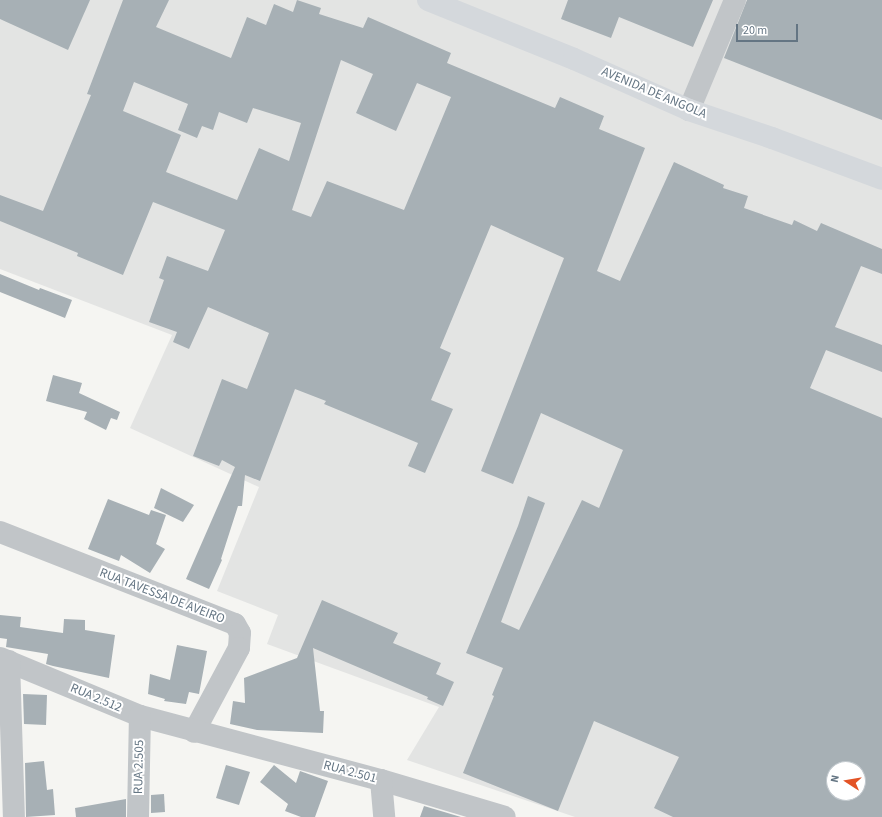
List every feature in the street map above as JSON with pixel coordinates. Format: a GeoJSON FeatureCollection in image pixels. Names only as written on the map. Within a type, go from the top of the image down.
{"type":"FeatureCollection","features":[{"type":"Feature","properties":{"kind":"main road","name":"AVENIDA DE ANGOLA"},"geometry":{"type":"LineString","coordinates":[[428,0],[574,59],[689,110],[772,138],[882,179]]}},
{"type":"Feature","properties":{"kind":"street"},"geometry":{"type":"LineString","coordinates":[[689,110],[735,0]]}},
{"type":"Feature","properties":{"kind":"street","name":"RUA TAVESSA DE AVEIRO"},"geometry":{"type":"LineString","coordinates":[[0,532],[235,624],[240,633],[239,648],[194,732]]}},
{"type":"Feature","properties":{"kind":"street"},"geometry":{"type":"LineString","coordinates":[[5,659],[14,817]]}},
{"type":"Feature","properties":{"kind":"street","name":"RUA 2.512"},"geometry":{"type":"LineString","coordinates":[[5,659],[140,716],[194,732]]}},
{"type":"Feature","properties":{"kind":"street","name":"RUA 2.505"},"geometry":{"type":"LineString","coordinates":[[138,817],[140,716]]}},
{"type":"Feature","properties":{"kind":"street","name":"RUA 2.501"},"geometry":{"type":"LineString","coordinates":[[194,732],[381,780],[505,817]]}},
{"type":"Feature","properties":{"kind":"street"},"geometry":{"type":"LineString","coordinates":[[381,780],[384,817]]}},
{"type":"Feature","properties":{"kind":"shaded area"},"geometry":{"type":"Polygon","coordinates":[[[0,0],[882,0],[882,817],[575,817],[407,760],[439,707],[267,644],[278,615],[217,591],[259,487],[130,428],[172,335],[0,269],[0,0]]]}},
{"type":"Feature","properties":{"kind":"building"},"geometry":{"type":"Polygon","coordinates":[[[0,0],[90,0],[68,50],[0,19],[0,0]]]}},
{"type":"Feature","properties":{"kind":"building"},"geometry":{"type":"Polygon","coordinates":[[[123,0],[169,0],[156,27],[231,58],[247,17],[266,25],[274,4],[293,12],[297,0],[321,8],[319,14],[363,28],[368,17],[451,53],[447,63],[555,108],[560,97],[604,116],[599,129],[645,148],[597,271],[620,281],[674,162],[724,185],[723,188],[748,196],[744,208],[792,225],[794,220],[817,231],[821,223],[882,249],[882,274],[861,266],[835,327],[882,345],[882,372],[826,350],[810,388],[882,418],[882,817],[673,817],[654,808],[679,757],[594,721],[558,811],[463,773],[494,696],[492,695],[503,668],[466,653],[518,526],[528,496],[545,503],[501,622],[519,630],[582,500],[599,508],[623,450],[541,413],[513,484],[481,471],[564,258],[491,225],[440,348],[451,353],[431,400],[453,409],[425,473],[408,466],[418,443],[324,404],[326,401],[295,389],[260,481],[245,475],[242,506],[238,506],[221,559],[222,560],[209,589],[186,579],[235,467],[222,460],[219,466],[193,456],[222,379],[247,389],[269,333],[208,307],[189,349],[173,342],[177,332],[149,322],[164,280],[159,278],[167,256],[208,271],[225,230],[153,202],[123,275],[77,256],[78,253],[0,221],[0,195],[43,211],[91,95],[87,94],[123,0]],[[341,60],[292,210],[311,217],[327,181],[404,210],[451,97],[417,83],[396,131],[356,113],[373,74],[341,60]],[[134,82],[123,111],[181,135],[166,172],[237,200],[259,148],[289,161],[301,123],[253,108],[247,123],[219,112],[213,130],[202,126],[197,138],[178,130],[188,104],[134,82]]]}},
{"type":"Feature","properties":{"kind":"building"},"geometry":{"type":"Polygon","coordinates":[[[568,0],[713,0],[693,47],[619,17],[611,38],[561,19],[568,0]]]}},
{"type":"Feature","properties":{"kind":"building"},"geometry":{"type":"Polygon","coordinates":[[[747,0],[882,0],[882,120],[724,58],[747,0]]]}},
{"type":"Feature","properties":{"kind":"building"},"geometry":{"type":"Polygon","coordinates":[[[0,274],[39,290],[40,288],[72,300],[65,318],[0,292],[0,274]]]}},
{"type":"Feature","properties":{"kind":"building"},"geometry":{"type":"Polygon","coordinates":[[[53,375],[82,383],[79,393],[120,412],[117,420],[111,418],[106,430],[84,419],[87,412],[46,401],[53,375]]]}},
{"type":"Feature","properties":{"kind":"building"},"geometry":{"type":"Polygon","coordinates":[[[161,488],[194,505],[183,522],[154,508],[161,488]]]}},
{"type":"Feature","properties":{"kind":"building"},"geometry":{"type":"Polygon","coordinates":[[[108,499],[149,515],[151,510],[166,515],[156,544],[165,549],[150,573],[121,555],[119,561],[88,549],[108,499]]]}},
{"type":"Feature","properties":{"kind":"building"},"geometry":{"type":"Polygon","coordinates":[[[322,600],[398,633],[393,643],[441,663],[436,674],[454,682],[443,706],[427,699],[428,697],[313,648],[320,711],[324,711],[323,733],[257,730],[230,724],[233,701],[245,703],[244,678],[297,658],[322,600]]]}},
{"type":"Feature","properties":{"kind":"building"},"geometry":{"type":"Polygon","coordinates":[[[0,615],[21,617],[20,627],[63,633],[64,619],[85,620],[85,630],[115,635],[109,678],[46,664],[48,654],[6,647],[7,639],[0,638],[0,615]]]}},
{"type":"Feature","properties":{"kind":"building"},"geometry":{"type":"Polygon","coordinates":[[[177,645],[207,651],[199,694],[189,692],[186,704],[164,701],[165,699],[148,694],[150,674],[170,680],[177,645]]]}},
{"type":"Feature","properties":{"kind":"building"},"geometry":{"type":"Polygon","coordinates":[[[23,694],[47,695],[46,725],[24,724],[23,694]]]}},
{"type":"Feature","properties":{"kind":"building"},"geometry":{"type":"Polygon","coordinates":[[[44,761],[47,790],[53,789],[55,815],[26,817],[25,763],[44,761]]]}},
{"type":"Feature","properties":{"kind":"building"},"geometry":{"type":"Polygon","coordinates":[[[226,765],[250,772],[239,805],[216,798],[226,765]]]}},
{"type":"Feature","properties":{"kind":"building"},"geometry":{"type":"Polygon","coordinates":[[[274,765],[296,783],[300,771],[328,781],[315,817],[301,817],[285,811],[288,804],[260,782],[274,765]]]}},
{"type":"Feature","properties":{"kind":"building"},"geometry":{"type":"Polygon","coordinates":[[[164,794],[165,812],[151,813],[151,795],[164,794]]]}},
{"type":"Feature","properties":{"kind":"building"},"geometry":{"type":"Polygon","coordinates":[[[126,799],[126,817],[76,817],[75,808],[126,799]]]}},
{"type":"Feature","properties":{"kind":"building"},"geometry":{"type":"Polygon","coordinates":[[[424,806],[461,817],[420,817],[424,806]]]}}]}
